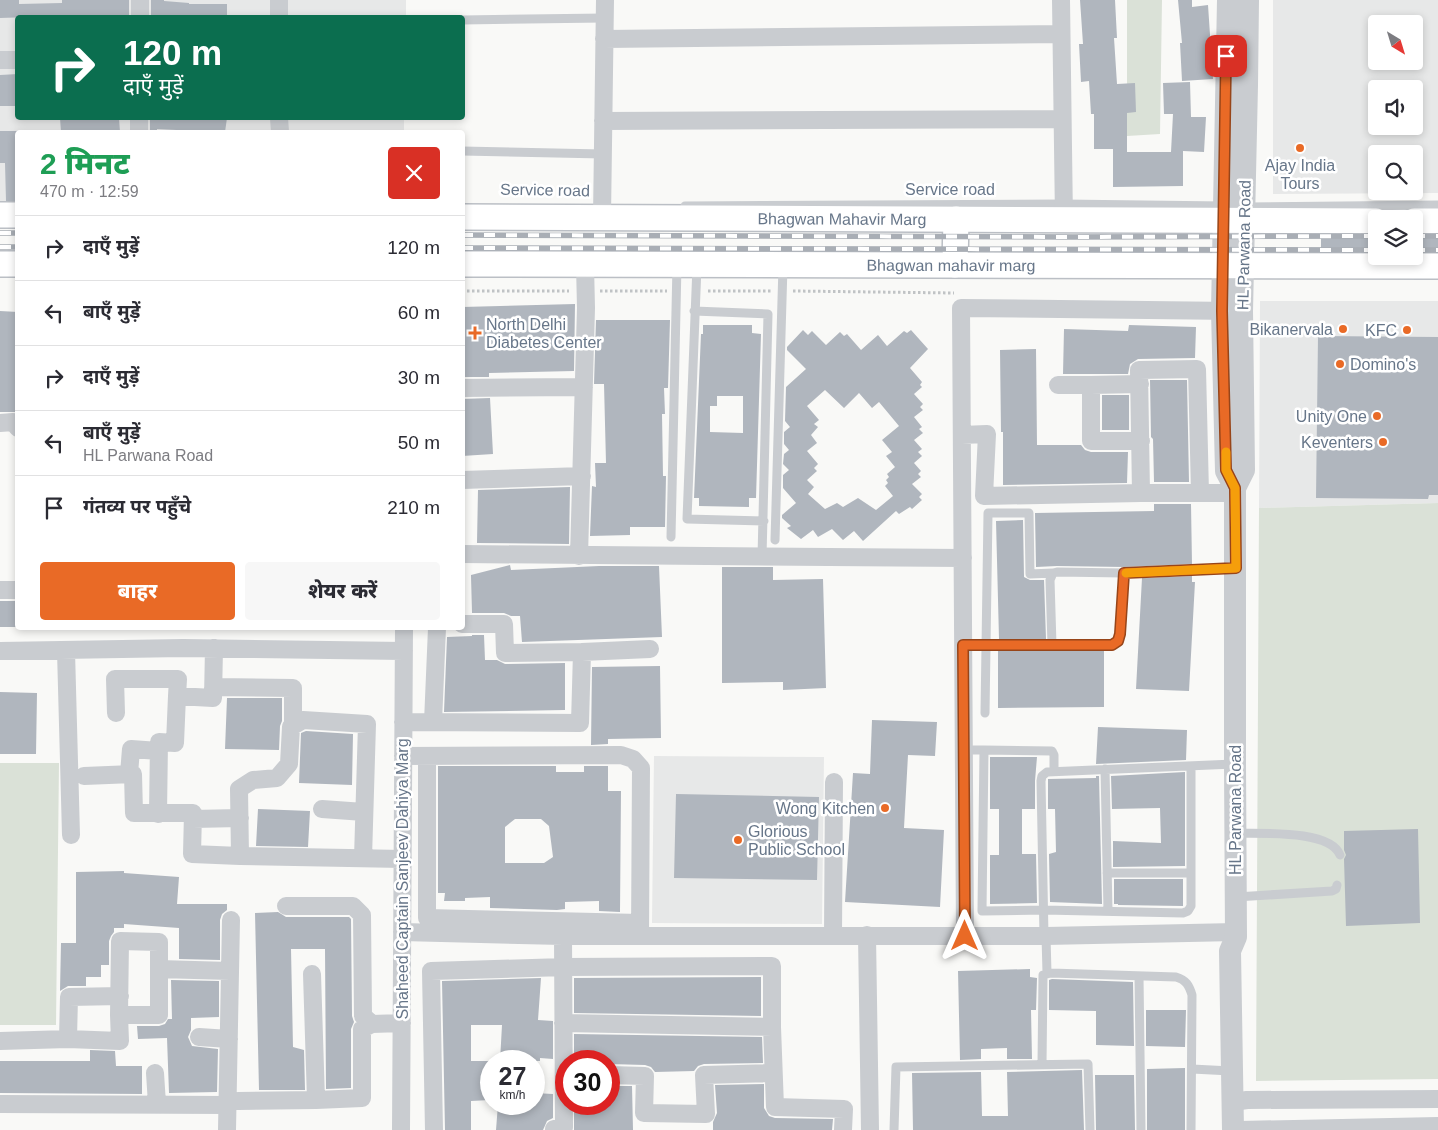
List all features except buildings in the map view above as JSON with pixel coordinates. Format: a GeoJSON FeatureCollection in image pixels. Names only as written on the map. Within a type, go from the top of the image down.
{"type":"FeatureCollection","features":[{"type":"Feature","properties":{"kind":"main road","name":"Bhagwan Mahavir Marg"},"geometry":{"type":"LineString","coordinates":[[465,217],[602,209],[956,219],[1064,212],[1234,213]]}},
{"type":"Feature","properties":{"kind":"main road"},"geometry":{"type":"LineString","coordinates":[[1234,213],[1368,221]]}},
{"type":"Feature","properties":{"kind":"main road"},"geometry":{"type":"LineString","coordinates":[[0,215],[15,215]]}},
{"type":"Feature","properties":{"kind":"main road"},"geometry":{"type":"LineString","coordinates":[[955,265],[956,219]]}},
{"type":"Feature","properties":{"kind":"main road"},"geometry":{"type":"LineString","coordinates":[[1423,221],[1438,221]]}},
{"type":"Feature","properties":{"kind":"main road"},"geometry":{"type":"LineString","coordinates":[[0,264],[15,264]]}},
{"type":"Feature","properties":{"kind":"main road","name":"Bhagwan mahavir marg"},"geometry":{"type":"LineString","coordinates":[[465,264],[1438,266]]}},
{"type":"Feature","properties":{"kind":"street"},"geometry":{"type":"LineString","coordinates":[[140,0],[140,15]]}},
{"type":"Feature","properties":{"kind":"street"},"geometry":{"type":"LineString","coordinates":[[279,0],[279,15]]}},
{"type":"Feature","properties":{"kind":"street"},"geometry":{"type":"LineString","coordinates":[[602,209],[605,0]]}},
{"type":"Feature","properties":{"kind":"street"},"geometry":{"type":"LineString","coordinates":[[1061,0],[1064,212]]}},
{"type":"Feature","properties":{"kind":"street","name":"HL Parwana Road"},"geometry":{"type":"LineString","coordinates":[[1228,0],[1234,213]]}},
{"type":"Feature","properties":{"kind":"street","name":"HL Parwana Road"},"geometry":{"type":"LineString","coordinates":[[1242,1130],[1240,1101],[1233,1071],[1230,951],[1236,935],[1235,491],[1226,470],[1234,213],[1248,0]]}},
{"type":"Feature","properties":{"kind":"street"},"geometry":{"type":"LineString","coordinates":[[604,39],[1061,34]]}},
{"type":"Feature","properties":{"kind":"street"},"geometry":{"type":"LineString","coordinates":[[0,60],[15,60]]}},
{"type":"Feature","properties":{"kind":"street"},"geometry":{"type":"LineString","coordinates":[[603,121],[1062,119]]}},
{"type":"Feature","properties":{"kind":"street"},"geometry":{"type":"LineString","coordinates":[[579,556],[584,387],[585,265]]}},
{"type":"Feature","properties":{"kind":"street"},"geometry":{"type":"LineString","coordinates":[[965,936],[961,308],[1232,311]]}},
{"type":"Feature","properties":{"kind":"street"},"geometry":{"type":"LineString","coordinates":[[1141,493],[1139,370],[1197,369],[1200,493]]}},
{"type":"Feature","properties":{"kind":"street"},"geometry":{"type":"LineString","coordinates":[[1058,385],[1140,384]]}},
{"type":"Feature","properties":{"kind":"street"},"geometry":{"type":"LineString","coordinates":[[1091,385],[1091,441],[1140,441]]}},
{"type":"Feature","properties":{"kind":"street"},"geometry":{"type":"LineString","coordinates":[[465,388],[584,387]]}},
{"type":"Feature","properties":{"kind":"street"},"geometry":{"type":"LineString","coordinates":[[0,423],[13,422],[15,424]]}},
{"type":"Feature","properties":{"kind":"street"},"geometry":{"type":"LineString","coordinates":[[962,435],[987,434],[984,496],[1235,491]]}},
{"type":"Feature","properties":{"kind":"street"},"geometry":{"type":"LineString","coordinates":[[465,480],[582,476]]}},
{"type":"Feature","properties":{"kind":"street"},"geometry":{"type":"LineString","coordinates":[[465,554],[963,558]]}},
{"type":"Feature","properties":{"kind":"street"},"geometry":{"type":"LineString","coordinates":[[0,590],[15,590]]}},
{"type":"Feature","properties":{"kind":"street"},"geometry":{"type":"LineString","coordinates":[[465,624],[504,624],[505,652],[582,652],[650,649]]}},
{"type":"Feature","properties":{"kind":"street","name":"Shaheed Captain Sanjeev Dahiya Marg"},"geometry":{"type":"LineString","coordinates":[[401,1130],[404,630]]}},
{"type":"Feature","properties":{"kind":"street"},"geometry":{"type":"LineString","coordinates":[[433,722],[437,630]]}},
{"type":"Feature","properties":{"kind":"street"},"geometry":{"type":"LineString","coordinates":[[177,696],[213,698],[214,648]]}},
{"type":"Feature","properties":{"kind":"street"},"geometry":{"type":"LineString","coordinates":[[0,650],[66,651],[214,648],[404,651]]}},
{"type":"Feature","properties":{"kind":"street"},"geometry":{"type":"LineString","coordinates":[[66,651],[70,835]]}},
{"type":"Feature","properties":{"kind":"street"},"geometry":{"type":"LineString","coordinates":[[403,722],[580,723],[582,652]]}},
{"type":"Feature","properties":{"kind":"street"},"geometry":{"type":"LineString","coordinates":[[116,713],[115,679],[178,679],[175,743],[159,742],[158,814]]}},
{"type":"Feature","properties":{"kind":"street"},"geometry":{"type":"LineString","coordinates":[[213,687],[293,688],[293,725],[291,727],[289,764],[277,778],[253,780],[239,789],[240,856]]}},
{"type":"Feature","properties":{"kind":"street"},"geometry":{"type":"LineString","coordinates":[[293,725],[303,720],[367,724],[363,858]]}},
{"type":"Feature","properties":{"kind":"street"},"geometry":{"type":"LineString","coordinates":[[129,774],[131,749],[159,751]]}},
{"type":"Feature","properties":{"kind":"street"},"geometry":{"type":"LineString","coordinates":[[403,756],[621,755],[633,759],[641,768],[640,929]]}},
{"type":"Feature","properties":{"kind":"street"},"geometry":{"type":"LineString","coordinates":[[427,756],[427,918],[640,929],[833,935],[1236,935],[1244,951],[1240,1101],[1438,1099]]}},
{"type":"Feature","properties":{"kind":"street"},"geometry":{"type":"LineString","coordinates":[[84,776],[133,774],[134,813],[193,814],[192,854],[403,859]]}},
{"type":"Feature","properties":{"kind":"street"},"geometry":{"type":"LineString","coordinates":[[833,935],[834,782]]}},
{"type":"Feature","properties":{"kind":"street"},"geometry":{"type":"LineString","coordinates":[[322,809],[364,812]]}},
{"type":"Feature","properties":{"kind":"street"},"geometry":{"type":"LineString","coordinates":[[193,819],[240,818]]}},
{"type":"Feature","properties":{"kind":"street"},"geometry":{"type":"LineString","coordinates":[[286,906],[353,906],[362,915],[363,1016],[372,1024]]}},
{"type":"Feature","properties":{"kind":"street"},"geometry":{"type":"LineString","coordinates":[[227,1130],[233,1103],[235,920],[230,971],[229,1039],[233,1103],[238,1130]]}},
{"type":"Feature","properties":{"kind":"street"},"geometry":{"type":"LineString","coordinates":[[402,932],[563,936],[640,929]]}},
{"type":"Feature","properties":{"kind":"street"},"geometry":{"type":"LineString","coordinates":[[867,935],[870,1130]]}},
{"type":"Feature","properties":{"kind":"street"},"geometry":{"type":"LineString","coordinates":[[563,936],[564,1050]]}},
{"type":"Feature","properties":{"kind":"street"},"geometry":{"type":"LineString","coordinates":[[0,1041],[120,1041],[120,1015],[120,996],[120,941],[159,942],[159,1015],[120,1015]]}},
{"type":"Feature","properties":{"kind":"street"},"geometry":{"type":"LineString","coordinates":[[434,1130],[430,972],[564,967],[772,966],[775,1107],[844,1109],[843,1130]]}},
{"type":"Feature","properties":{"kind":"street"},"geometry":{"type":"LineString","coordinates":[[159,969],[230,971]]}},
{"type":"Feature","properties":{"kind":"street"},"geometry":{"type":"LineString","coordinates":[[312,974],[316,1100]]}},
{"type":"Feature","properties":{"kind":"street"},"geometry":{"type":"LineString","coordinates":[[68,1040],[69,997],[120,996]]}},
{"type":"Feature","properties":{"kind":"street"},"geometry":{"type":"LineString","coordinates":[[0,1104],[233,1103],[362,1098],[362,1029],[372,1024],[402,1022]]}},
{"type":"Feature","properties":{"kind":"street"},"geometry":{"type":"LineString","coordinates":[[563,1023],[772,1027]]}},
{"type":"Feature","properties":{"kind":"street"},"geometry":{"type":"LineString","coordinates":[[199,1037],[229,1039]]}},
{"type":"Feature","properties":{"kind":"street"},"geometry":{"type":"LineString","coordinates":[[156,1073],[156,1104]]}},
{"type":"Feature","properties":{"kind":"street"},"geometry":{"type":"LineString","coordinates":[[620,1075],[645,1076],[644,1113],[706,1114],[704,1075],[773,1073]]}},
{"type":"Feature","properties":{"kind":"street"},"geometry":{"type":"LineString","coordinates":[[554,1130],[564,1127],[564,1115]]}},
{"type":"Feature","properties":{"kind":"street"},"geometry":{"type":"LineString","coordinates":[[1242,1130],[1438,1126]]}},
{"type":"Feature","properties":{"kind":"lane"},"geometry":{"type":"LineString","coordinates":[[465,20],[604,18]]}},
{"type":"Feature","properties":{"kind":"lane"},"geometry":{"type":"LineString","coordinates":[[465,151],[602,154]]}},
{"type":"Feature","properties":{"kind":"lane"},"geometry":{"type":"LineString","coordinates":[[1234,213],[1438,205]]}},
{"type":"Feature","properties":{"kind":"lane","name":"Service road"},"geometry":{"type":"LineString","coordinates":[[680,206],[1064,212]]}},
{"type":"Feature","properties":{"kind":"lane"},"geometry":{"type":"LineString","coordinates":[[671,537],[677,291],[687,265]]}},
{"type":"Feature","properties":{"kind":"lane"},"geometry":{"type":"LineString","coordinates":[[687,265],[695,291],[687,519],[764,521]]}},
{"type":"Feature","properties":{"kind":"lane"},"geometry":{"type":"LineString","coordinates":[[775,540],[782,265]]}},
{"type":"Feature","properties":{"kind":"lane"},"geometry":{"type":"LineString","coordinates":[[694,311],[768,314],[762,557]]}},
{"type":"Feature","properties":{"kind":"lane"},"geometry":{"type":"LineString","coordinates":[[985,713],[988,513],[1028,513],[1030,574],[1124,573],[1236,568]]}},
{"type":"Feature","properties":{"kind":"lane"},"geometry":{"type":"LineString","coordinates":[[1052,645],[1050,580],[1053,573]]}},
{"type":"Feature","properties":{"kind":"lane"},"geometry":{"type":"LineString","coordinates":[[963,645],[1112,645],[1118,641],[1120,634],[1124,573]]}},
{"type":"Feature","properties":{"kind":"lane"},"geometry":{"type":"LineString","coordinates":[[964,750],[1052,751],[1054,755],[1054,770]]}},
{"type":"Feature","properties":{"kind":"lane"},"geometry":{"type":"LineString","coordinates":[[984,750],[982,911],[1044,910],[1183,913],[1188,911],[1191,906],[1191,766]]}},
{"type":"Feature","properties":{"kind":"lane"},"geometry":{"type":"LineString","coordinates":[[1047,973],[1042,776],[1046,772],[1054,770],[1235,764]]}},
{"type":"Feature","properties":{"kind":"lane"},"geometry":{"type":"LineString","coordinates":[[1105,769],[1108,911]]}},
{"type":"Feature","properties":{"kind":"lane"},"geometry":{"type":"LineString","coordinates":[[1235,832],[1309,837],[1326,841],[1340,855]]}},
{"type":"Feature","properties":{"kind":"lane"},"geometry":{"type":"LineString","coordinates":[[1107,873],[1191,874]]}},
{"type":"Feature","properties":{"kind":"lane"},"geometry":{"type":"LineString","coordinates":[[1236,897],[1332,891],[1336,889],[1337,885]]}},
{"type":"Feature","properties":{"kind":"lane"},"geometry":{"type":"LineString","coordinates":[[1042,1065],[1042,975],[1047,973],[1176,977],[1184,980],[1190,986],[1192,995],[1191,1130]]}},
{"type":"Feature","properties":{"kind":"lane"},"geometry":{"type":"LineString","coordinates":[[1139,976],[1142,1130]]}},
{"type":"Feature","properties":{"kind":"lane"},"geometry":{"type":"LineString","coordinates":[[894,1130],[896,1068],[1088,1064],[1090,1130]]}},
{"type":"Feature","properties":{"kind":"lane"},"geometry":{"type":"LineString","coordinates":[[1192,1069],[1233,1071]]}},
{"type":"Feature","properties":{"kind":"path"},"geometry":{"type":"LineString","coordinates":[[465,291],[677,291]]}},
{"type":"Feature","properties":{"kind":"path"},"geometry":{"type":"LineString","coordinates":[[695,291],[958,293]]}},
{"type":"Feature","properties":{"kind":"shaded area"},"geometry":{"type":"Polygon","coordinates":[[[0,0],[279,0],[279,15],[15,15],[15,120],[280,120],[280,130],[15,130],[15,208],[0,207],[0,0]]]}},
{"type":"Feature","properties":{"kind":"shaded area"},"geometry":{"type":"Polygon","coordinates":[[[288,0],[406,0],[406,15],[287,15],[288,0]]]}},
{"type":"Feature","properties":{"kind":"shaded area"},"geometry":{"type":"Polygon","coordinates":[[[1127,0],[1162,0],[1160,134],[1127,136],[1127,0]]]}},
{"type":"Feature","properties":{"kind":"shaded area"},"geometry":{"type":"Polygon","coordinates":[[[1273,0],[1438,0],[1438,193],[1423,193],[1423,145],[1368,145],[1368,193],[1273,194],[1273,0]]]}},
{"type":"Feature","properties":{"kind":"shaded area"},"geometry":{"type":"Polygon","coordinates":[[[286,120],[404,120],[404,130],[286,130],[286,120]]]}},
{"type":"Feature","properties":{"kind":"shaded area"},"geometry":{"type":"Polygon","coordinates":[[[1260,301],[1438,301],[1438,503],[1259,508],[1260,301]]]}},
{"type":"Feature","properties":{"kind":"shaded area"},"geometry":{"type":"Polygon","coordinates":[[[1438,503],[1438,1079],[1256,1081],[1259,508],[1438,503]]]}},
{"type":"Feature","properties":{"kind":"shaded area","name":"Glorious Public School"},"geometry":{"type":"Polygon","coordinates":[[[654,756],[824,757],[822,924],[652,923],[654,756]]]}},
{"type":"Feature","properties":{"kind":"shaded area"},"geometry":{"type":"Polygon","coordinates":[[[0,763],[59,763],[56,1025],[0,1025],[0,763]]]}},
{"type":"Feature","properties":{"kind":"railway"},"geometry":{"type":"LineString","coordinates":[[0,233],[15,233]]}},
{"type":"Feature","properties":{"kind":"railway"},"geometry":{"type":"LineString","coordinates":[[465,235],[1368,236]]}},
{"type":"Feature","properties":{"kind":"railway"},"geometry":{"type":"LineString","coordinates":[[1423,236],[1438,236]]}},
{"type":"Feature","properties":{"kind":"railway"},"geometry":{"type":"LineString","coordinates":[[0,247],[15,247]]}},
{"type":"Feature","properties":{"kind":"railway"},"geometry":{"type":"LineString","coordinates":[[465,248],[1368,250]]}},
{"type":"Feature","properties":{"kind":"railway"},"geometry":{"type":"LineString","coordinates":[[1423,250],[1438,250]]}},
{"type":"Feature","properties":{"kind":"slow traffic"},"geometry":{"type":"LineString","coordinates":[[1126,573],[1236,568],[1235,488],[1226,470],[1226,452]]}},
{"type":"Feature","properties":{"kind":"place","name":"Ajay India Tours"},"geometry":{"type":"Point","coordinates":[1300,148]}},
{"type":"Feature","properties":{"kind":"place","name":"Bikanervala"},"geometry":{"type":"Point","coordinates":[1343,329]}},
{"type":"Feature","properties":{"kind":"place","name":"KFC"},"geometry":{"type":"Point","coordinates":[1407,330]}},
{"type":"Feature","properties":{"kind":"place","name":"North Delhi Diabetes Center"},"geometry":{"type":"Point","coordinates":[475,333]}},
{"type":"Feature","properties":{"kind":"place","name":"Domino's"},"geometry":{"type":"Point","coordinates":[1340,364]}},
{"type":"Feature","properties":{"kind":"place","name":"Unity One"},"geometry":{"type":"Point","coordinates":[1377,416]}},
{"type":"Feature","properties":{"kind":"place","name":"Keventers"},"geometry":{"type":"Point","coordinates":[1383,442]}},
{"type":"Feature","properties":{"kind":"place","name":"Wong Kitchen"},"geometry":{"type":"Point","coordinates":[885,808]}},
{"type":"Feature","properties":{"kind":"place","name":"Glorious Public School"},"geometry":{"type":"Point","coordinates":[738,840]}},
{"type":"Feature","properties":{"kind":"route"},"geometry":{"type":"LineString","coordinates":[[965,936],[963,645],[1112,645],[1118,641],[1120,634],[1124,573],[1236,568],[1235,488],[1226,470],[1222,311],[1226,56]]}}]}
